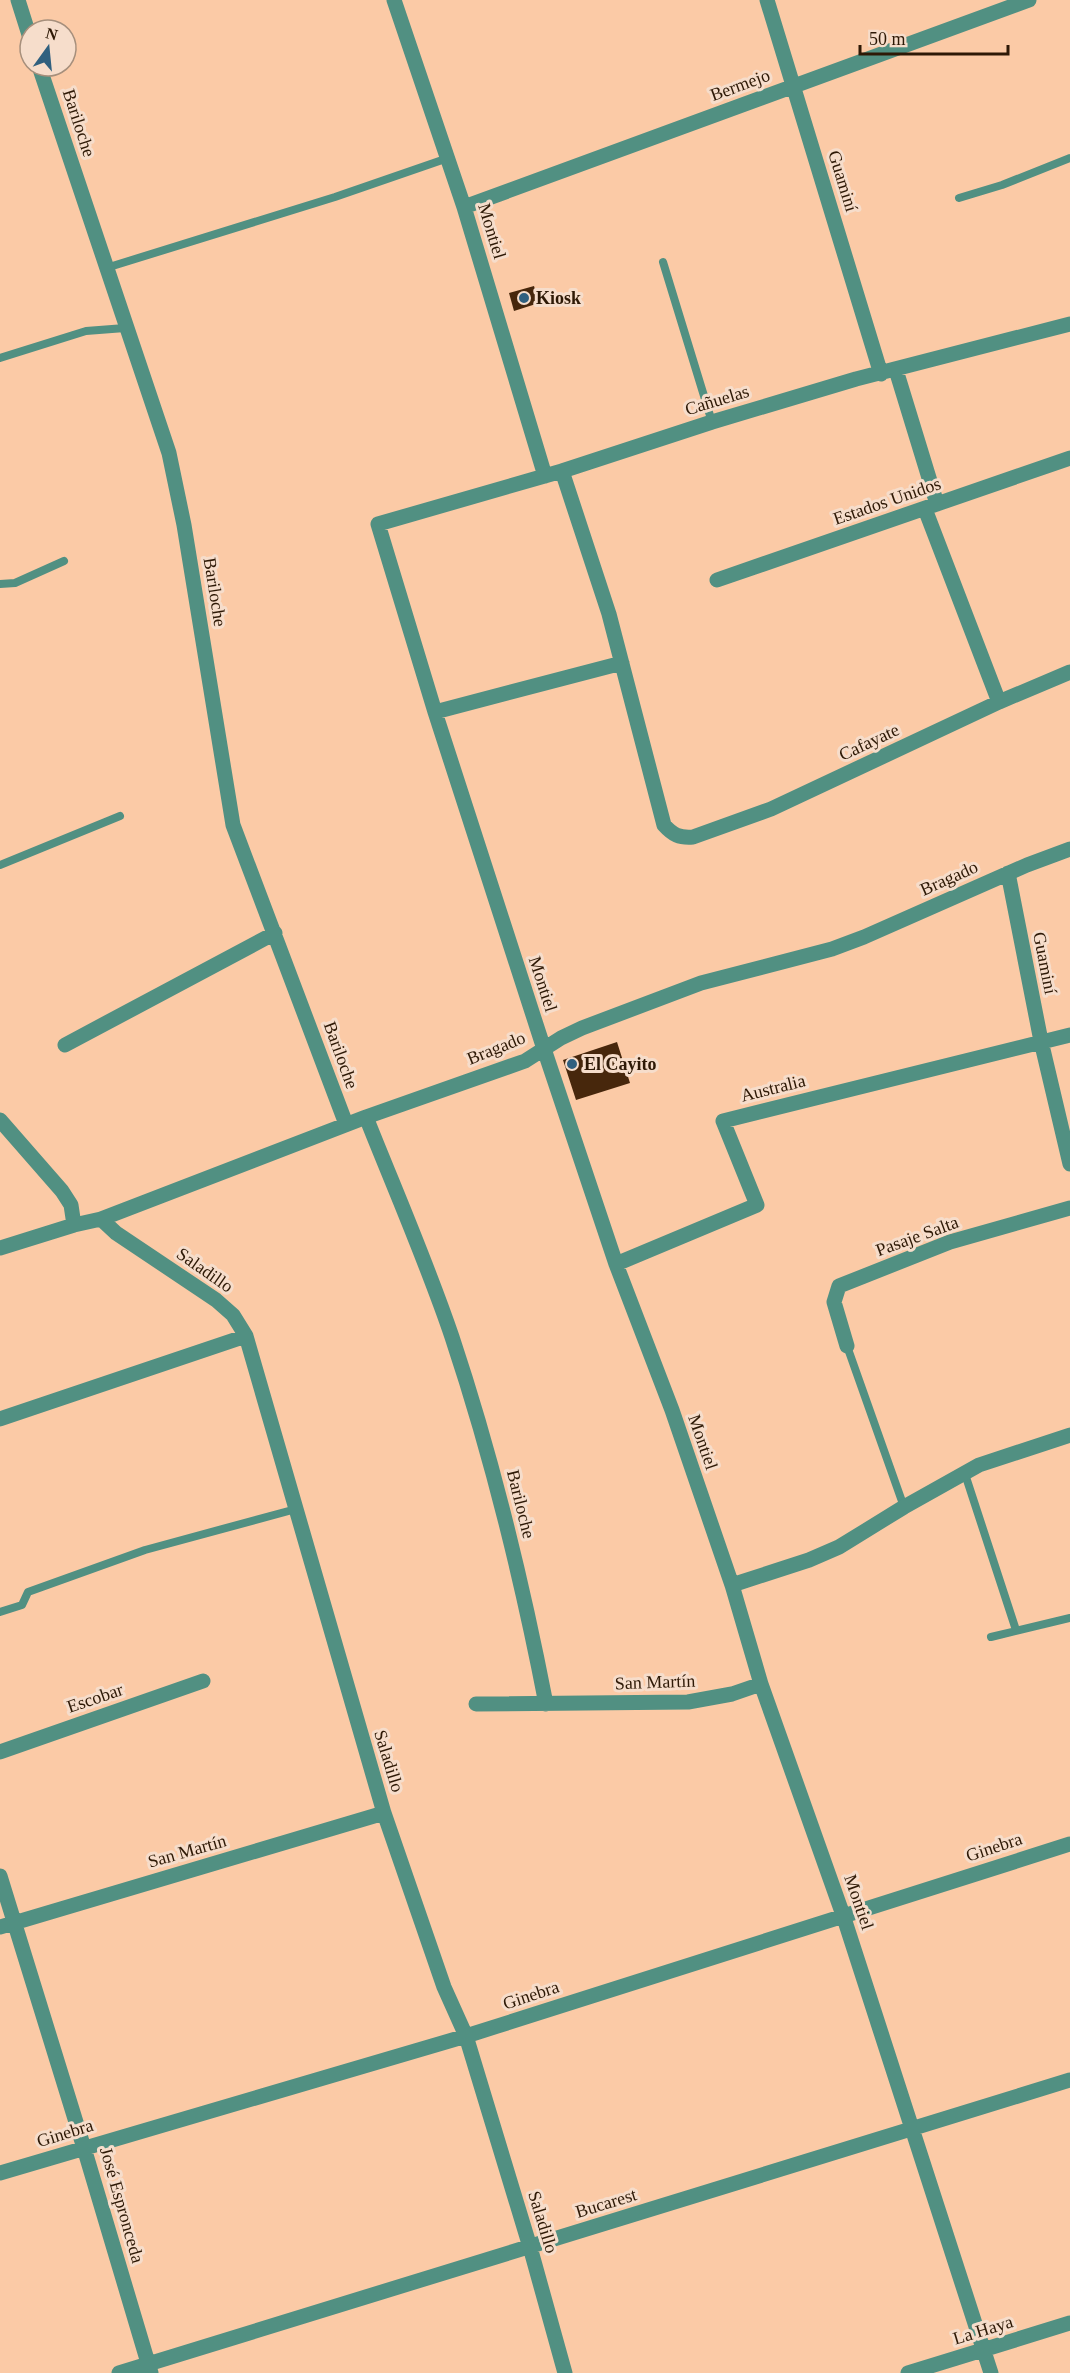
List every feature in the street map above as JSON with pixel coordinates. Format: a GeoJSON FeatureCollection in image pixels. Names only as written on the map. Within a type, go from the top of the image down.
{"type":"FeatureCollection","features":[{"type":"Feature","properties":{"kind":"street"},"geometry":{"type":"LineString","coordinates":[[18,0],[24,18]]}},
{"type":"Feature","properties":{"kind":"street","name":"Montiel"},"geometry":{"type":"LineString","coordinates":[[394,0],[464,207],[544,476]]}},
{"type":"Feature","properties":{"kind":"street","name":"Guaminí"},"geometry":{"type":"LineString","coordinates":[[768,0],[794,87],[889,372],[931,507],[999,702]]}},
{"type":"Feature","properties":{"kind":"street","name":"Bermejo"},"geometry":{"type":"LineString","coordinates":[[464,207],[1029,0]]}},
{"type":"Feature","properties":{"kind":"street","name":"Bariloche"},"geometry":{"type":"LineString","coordinates":[[43,78],[125,328],[157,415],[177,491],[233,825],[346,1124]]}},
{"type":"Feature","properties":{"kind":"street","name":"Cañuelas"},"geometry":{"type":"LineString","coordinates":[[378,524],[562,471],[712,422],[1070,324]]}},
{"type":"Feature","properties":{"kind":"street","name":"Estados Unidos"},"geometry":{"type":"LineString","coordinates":[[717,580],[1070,458]]}},
{"type":"Feature","properties":{"kind":"street"},"geometry":{"type":"LineString","coordinates":[[435,712],[622,663],[609,614],[562,471]]}},
{"type":"Feature","properties":{"kind":"street","name":"Montiel"},"geometry":{"type":"LineString","coordinates":[[378,524],[435,712],[544,1049],[616,1264],[672,1410],[732,1585],[761,1684],[843,1916],[992,2373]]}},
{"type":"Feature","properties":{"kind":"street","name":"Cafayate"},"geometry":{"type":"LineString","coordinates":[[622,663],[664,825],[672,834],[681,838],[693,837],[771,809],[999,702],[1070,672]]}},
{"type":"Feature","properties":{"kind":"street","name":"Bragado"},"geometry":{"type":"LineString","coordinates":[[0,1248],[101,1219],[346,1124],[525,1061],[582,1028],[701,983],[832,948],[864,937],[1008,873],[1070,849]]}},
{"type":"Feature","properties":{"kind":"street","name":"Guaminí"},"geometry":{"type":"LineString","coordinates":[[1008,873],[1041,1041],[1070,1164]]}},
{"type":"Feature","properties":{"kind":"street"},"geometry":{"type":"LineString","coordinates":[[65,1045],[275,933]]}},
{"type":"Feature","properties":{"kind":"street","name":"Australia"},"geometry":{"type":"LineString","coordinates":[[616,1264],[757,1205],[723,1121],[1070,1035]]}},
{"type":"Feature","properties":{"kind":"street","name":"Bariloche"},"geometry":{"type":"LineString","coordinates":[[366,1117],[452,1335],[477,1416],[504,1511],[546,1704]]}},
{"type":"Feature","properties":{"kind":"street"},"geometry":{"type":"LineString","coordinates":[[0,1120],[62,1191],[71,1205],[74,1225]]}},
{"type":"Feature","properties":{"kind":"street","name":"Pasaje Salta"},"geometry":{"type":"LineString","coordinates":[[847,1346],[834,1302],[839,1286],[950,1242],[1070,1208]]}},
{"type":"Feature","properties":{"kind":"street","name":"Saladillo"},"geometry":{"type":"LineString","coordinates":[[101,1219],[116,1233],[216,1299],[232,1315],[246,1336],[384,1813],[444,1987],[466,2036],[530,2247],[565,2373]]}},
{"type":"Feature","properties":{"kind":"street"},"geometry":{"type":"LineString","coordinates":[[0,1419],[246,1336]]}},
{"type":"Feature","properties":{"kind":"street"},"geometry":{"type":"LineString","coordinates":[[732,1585],[809,1560],[839,1547],[979,1465],[1070,1435]]}},
{"type":"Feature","properties":{"kind":"street","name":"Escobar"},"geometry":{"type":"LineString","coordinates":[[0,1752],[203,1681]]}},
{"type":"Feature","properties":{"kind":"street","name":"San Martín"},"geometry":{"type":"LineString","coordinates":[[476,1704],[688,1702],[732,1694],[761,1684]]}},
{"type":"Feature","properties":{"kind":"street","name":"San Martín"},"geometry":{"type":"LineString","coordinates":[[0,1927],[384,1813]]}},
{"type":"Feature","properties":{"kind":"street","name":"Ginebra"},"geometry":{"type":"LineString","coordinates":[[0,2173],[466,2036],[1070,1844]]}},
{"type":"Feature","properties":{"kind":"street","name":"José Espronceda"},"geometry":{"type":"LineString","coordinates":[[0,1876],[149,2368]]}},
{"type":"Feature","properties":{"kind":"street","name":"Bucarest"},"geometry":{"type":"LineString","coordinates":[[118,2373],[149,2368],[1070,2080]]}},
{"type":"Feature","properties":{"kind":"street","name":"La Haya"},"geometry":{"type":"LineString","coordinates":[[908,2373],[1070,2323]]}},
{"type":"Feature","properties":{"kind":"lane"},"geometry":{"type":"LineString","coordinates":[[106,268],[335,197],[447,158]]}},
{"type":"Feature","properties":{"kind":"lane"},"geometry":{"type":"LineString","coordinates":[[959,198],[1002,185],[1070,158]]}},
{"type":"Feature","properties":{"kind":"lane"},"geometry":{"type":"LineString","coordinates":[[663,262],[712,422]]}},
{"type":"Feature","properties":{"kind":"lane"},"geometry":{"type":"LineString","coordinates":[[0,358],[86,331],[125,328]]}},
{"type":"Feature","properties":{"kind":"lane"},"geometry":{"type":"LineString","coordinates":[[0,584],[15,583],[64,561]]}},
{"type":"Feature","properties":{"kind":"lane"},"geometry":{"type":"LineString","coordinates":[[0,865],[120,816]]}},
{"type":"Feature","properties":{"kind":"lane"},"geometry":{"type":"LineString","coordinates":[[847,1346],[904,1507]]}},
{"type":"Feature","properties":{"kind":"lane"},"geometry":{"type":"LineString","coordinates":[[965,1474],[1016,1630]]}},
{"type":"Feature","properties":{"kind":"lane"},"geometry":{"type":"LineString","coordinates":[[0,1612],[22,1605],[28,1592],[146,1550],[296,1509]]}},
{"type":"Feature","properties":{"kind":"lane"},"geometry":{"type":"LineString","coordinates":[[991,1637],[1070,1618]]}},
{"type":"Feature","properties":{"kind":"building","name":"Kiosk"},"geometry":{"type":"Polygon","coordinates":[[[534,286],[539,303],[514,311],[509,293],[534,286]]]}},
{"type":"Feature","properties":{"kind":"building"},"geometry":{"type":"Polygon","coordinates":[[[617,1042],[630,1083],[576,1100],[563,1060],[617,1042]]]}},
{"type":"Feature","properties":{"kind":"place","name":"Kiosk"},"geometry":{"type":"Point","coordinates":[524,298]}},
{"type":"Feature","properties":{"kind":"place","name":"El Cayito"},"geometry":{"type":"Point","coordinates":[572,1064]}}]}
